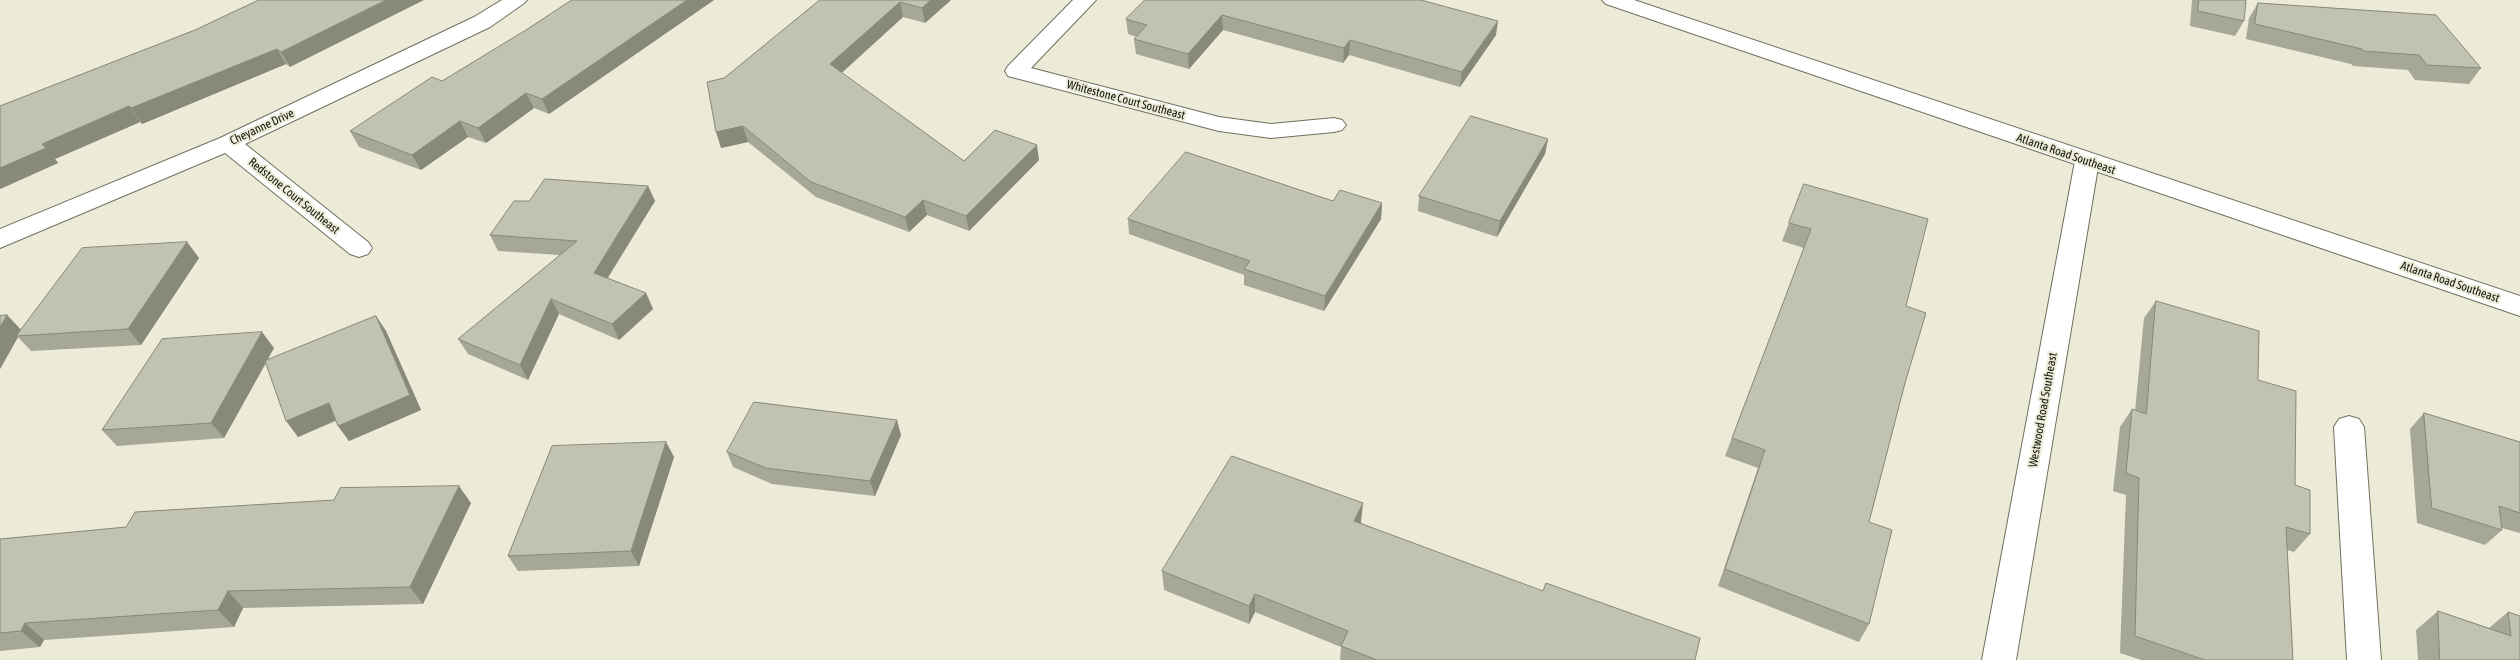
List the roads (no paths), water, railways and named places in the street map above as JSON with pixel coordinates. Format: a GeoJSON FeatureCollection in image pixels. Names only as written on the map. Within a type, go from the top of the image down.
{"type":"FeatureCollection","features":[{"type":"Feature","properties":{"kind":"street","name":"Cheyanne Drive"},"geometry":{"type":"LineString","coordinates":[[0,238],[228,143],[482,22],[516,0]]}},
{"type":"Feature","properties":{"kind":"street","name":"Whitestone Court Southeast"},"geometry":{"type":"LineString","coordinates":[[1085,0],[1016,71],[1219,124],[1271,131],[1334,125]]}},
{"type":"Feature","properties":{"kind":"street","name":"Atlanta Road Southeast"},"geometry":{"type":"LineString","coordinates":[[1614,0],[2520,306]]}},
{"type":"Feature","properties":{"kind":"street","name":"Redstone Court Southeast"},"geometry":{"type":"LineString","coordinates":[[228,143],[359,248]]}},
{"type":"Feature","properties":{"kind":"street","name":"Westwood Road Southeast"},"geometry":{"type":"LineString","coordinates":[[1999,660],[2087,160]]}},
{"type":"Feature","properties":{"kind":"street"},"geometry":{"type":"LineString","coordinates":[[2349,427],[2364,660]]}}]}
